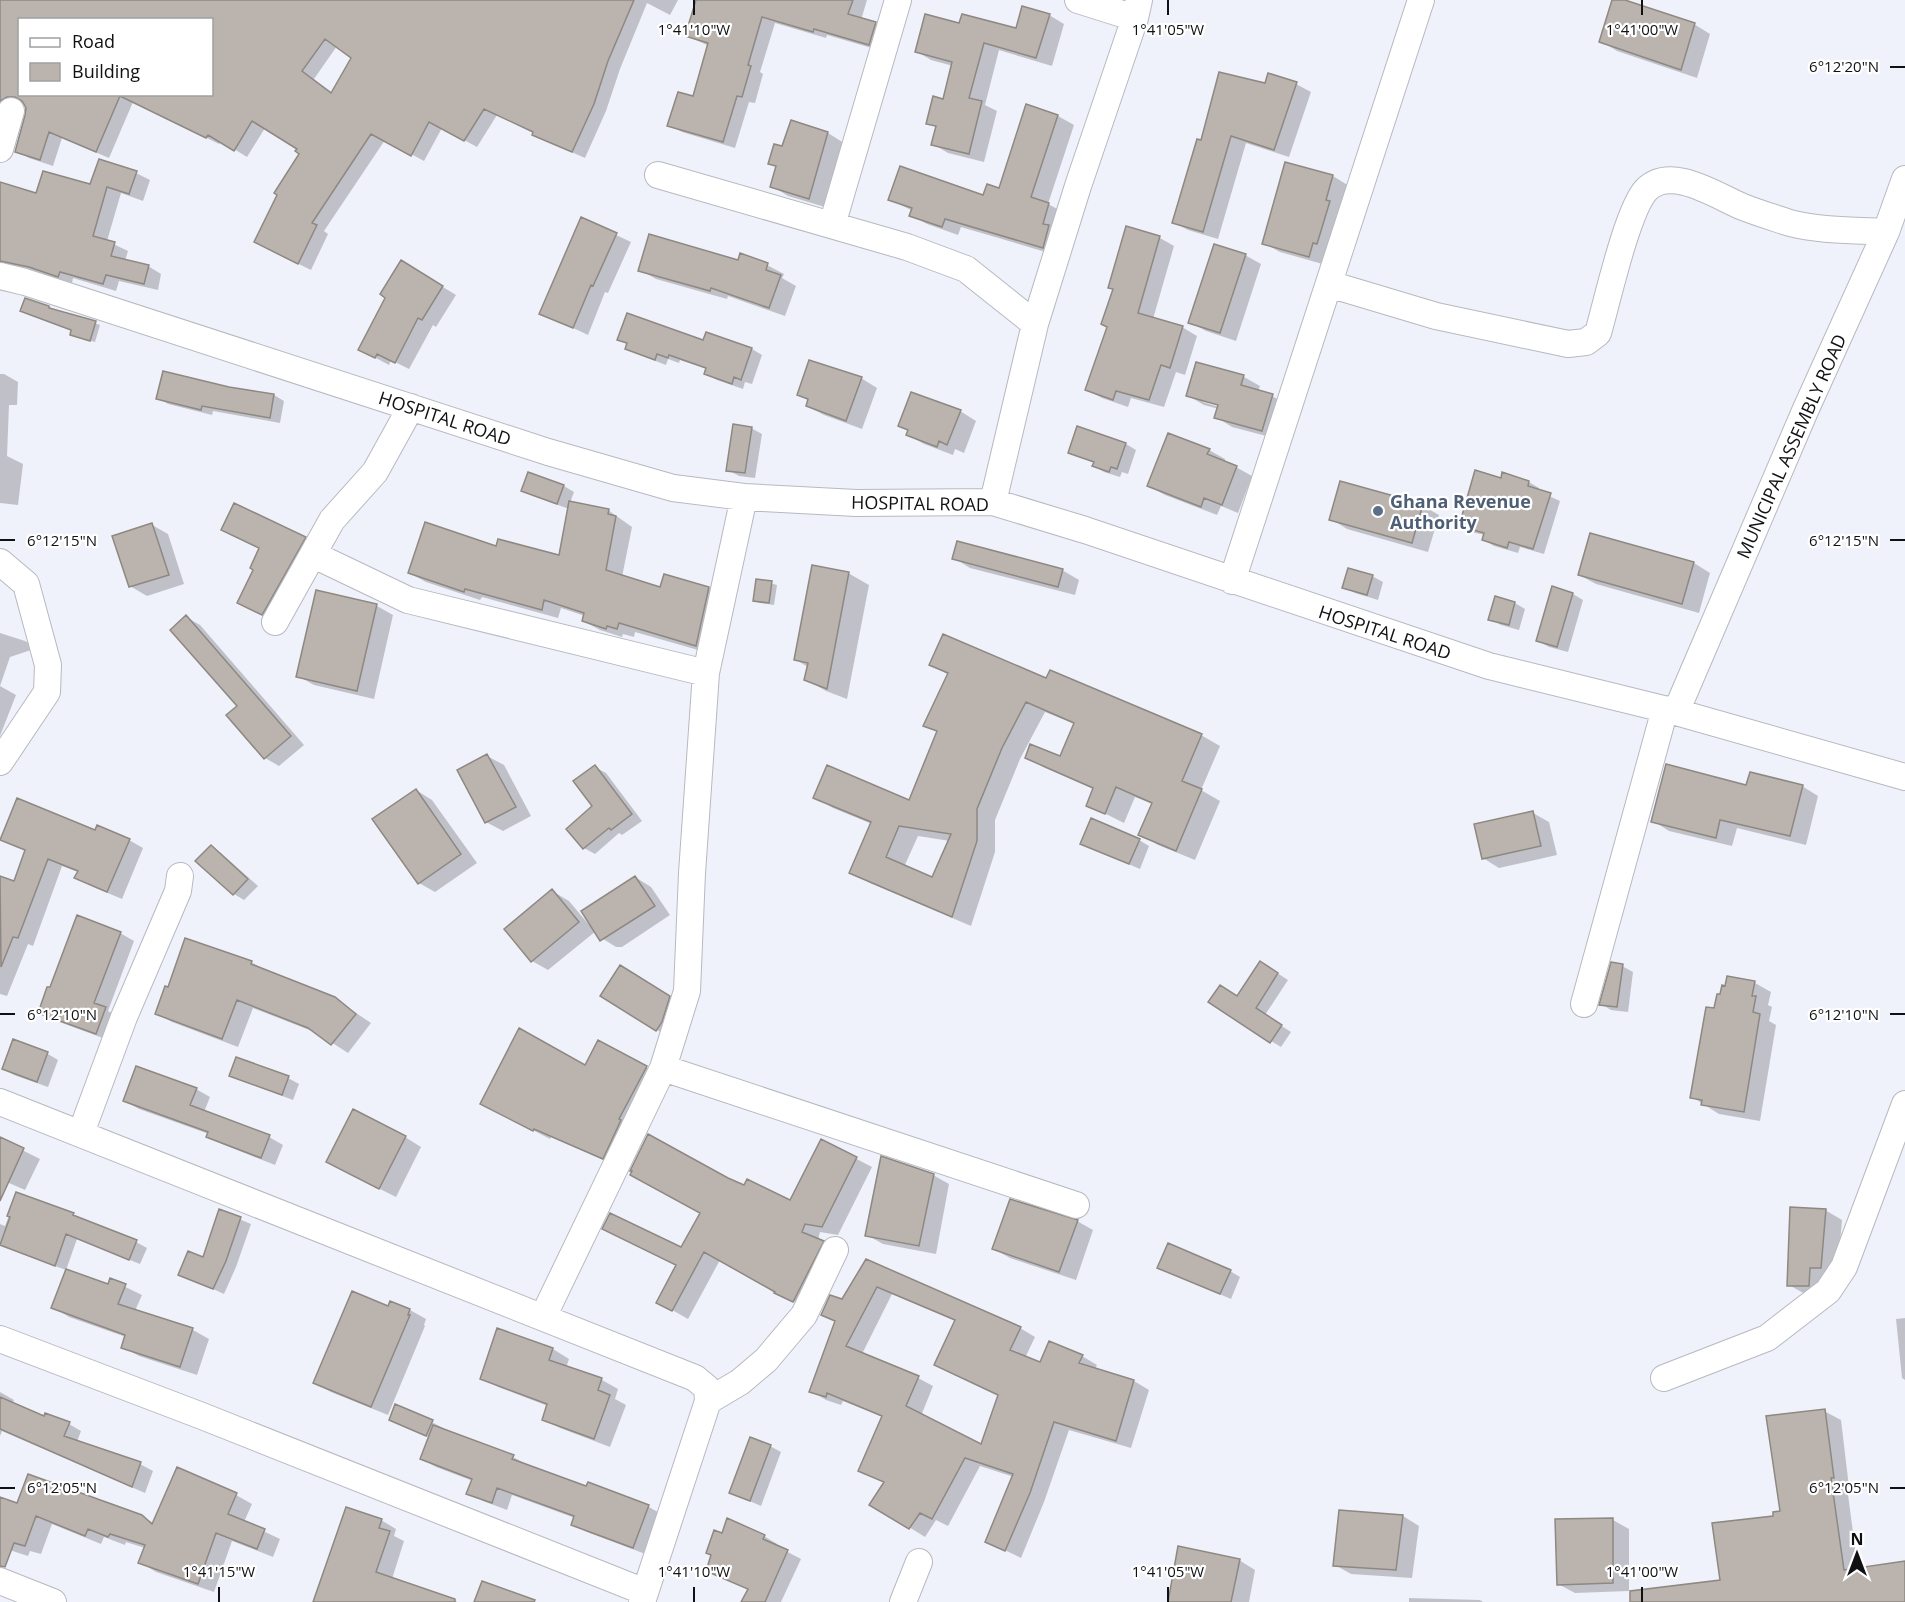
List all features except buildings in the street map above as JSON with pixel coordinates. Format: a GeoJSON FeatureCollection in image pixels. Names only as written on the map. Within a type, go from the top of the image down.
{"type":"FeatureCollection","features":[{"type":"Feature","properties":{"kind":"street"},"geometry":{"type":"LineString","coordinates":[[832,225],[898,0]]}},
{"type":"Feature","properties":{"kind":"street"},"geometry":{"type":"LineString","coordinates":[[993,502],[1035,324],[1137,9],[1078,0]]}},
{"type":"Feature","properties":{"kind":"street"},"geometry":{"type":"LineString","coordinates":[[1232,581],[1421,0]]}},
{"type":"Feature","properties":{"kind":"street"},"geometry":{"type":"LineString","coordinates":[[0,149],[11,111]]}},
{"type":"Feature","properties":{"kind":"street"},"geometry":{"type":"LineString","coordinates":[[658,175],[907,247],[966,269],[1035,324]]}},
{"type":"Feature","properties":{"kind":"street","name":"MUNICIPAL ASSEMBLY ROAD"},"geometry":{"type":"LineString","coordinates":[[1584,1004],[1670,710],[1886,232],[1905,179]]}},
{"type":"Feature","properties":{"kind":"street"},"geometry":{"type":"LineString","coordinates":[[1329,284],[1436,315],[1568,344],[1586,342],[1598,333],[1625,237],[1638,203],[1646,190],[1656,183],[1675,181],[1701,186],[1743,207],[1791,223],[1823,228],[1886,232]]}},
{"type":"Feature","properties":{"kind":"street","name":"HOSPITAL ROAD"},"geometry":{"type":"LineString","coordinates":[[0,276],[548,452],[673,488],[744,497],[856,503],[993,502],[1085,530],[1490,666],[1670,710],[1905,777]]}},
{"type":"Feature","properties":{"kind":"street"},"geometry":{"type":"LineString","coordinates":[[275,622],[332,520],[375,472],[411,407]]}},
{"type":"Feature","properties":{"kind":"street"},"geometry":{"type":"LineString","coordinates":[[543,1317],[663,1068],[687,991],[692,861],[706,673],[744,497]]}},
{"type":"Feature","properties":{"kind":"street"},"geometry":{"type":"LineString","coordinates":[[314,555],[408,600],[706,673]]}},
{"type":"Feature","properties":{"kind":"street"},"geometry":{"type":"LineString","coordinates":[[0,562],[27,584],[48,665],[47,692],[0,762]]}},
{"type":"Feature","properties":{"kind":"street"},"geometry":{"type":"LineString","coordinates":[[81,1133],[124,1017],[178,891],[180,876]]}},
{"type":"Feature","properties":{"kind":"street"},"geometry":{"type":"LineString","coordinates":[[663,1068],[1076,1205]]}},
{"type":"Feature","properties":{"kind":"street"},"geometry":{"type":"LineString","coordinates":[[0,1102],[695,1378],[707,1388],[708,1401],[644,1597],[202,1416],[0,1339]]}},
{"type":"Feature","properties":{"kind":"street"},"geometry":{"type":"LineString","coordinates":[[1664,1378],[1767,1338],[1827,1291],[1844,1267],[1905,1104]]}},
{"type":"Feature","properties":{"kind":"street"},"geometry":{"type":"LineString","coordinates":[[708,1401],[740,1382],[757,1367],[804,1315],[835,1250]]}},
{"type":"Feature","properties":{"kind":"street"},"geometry":{"type":"LineString","coordinates":[[903,1602],[919,1562]]}},
{"type":"Feature","properties":{"kind":"street"},"geometry":{"type":"LineString","coordinates":[[0,1581],[53,1602]]}},
{"type":"Feature","properties":{"kind":"place","name":"Ghana Revenue Authority"},"geometry":{"type":"Point","coordinates":[1378,511]}}]}
